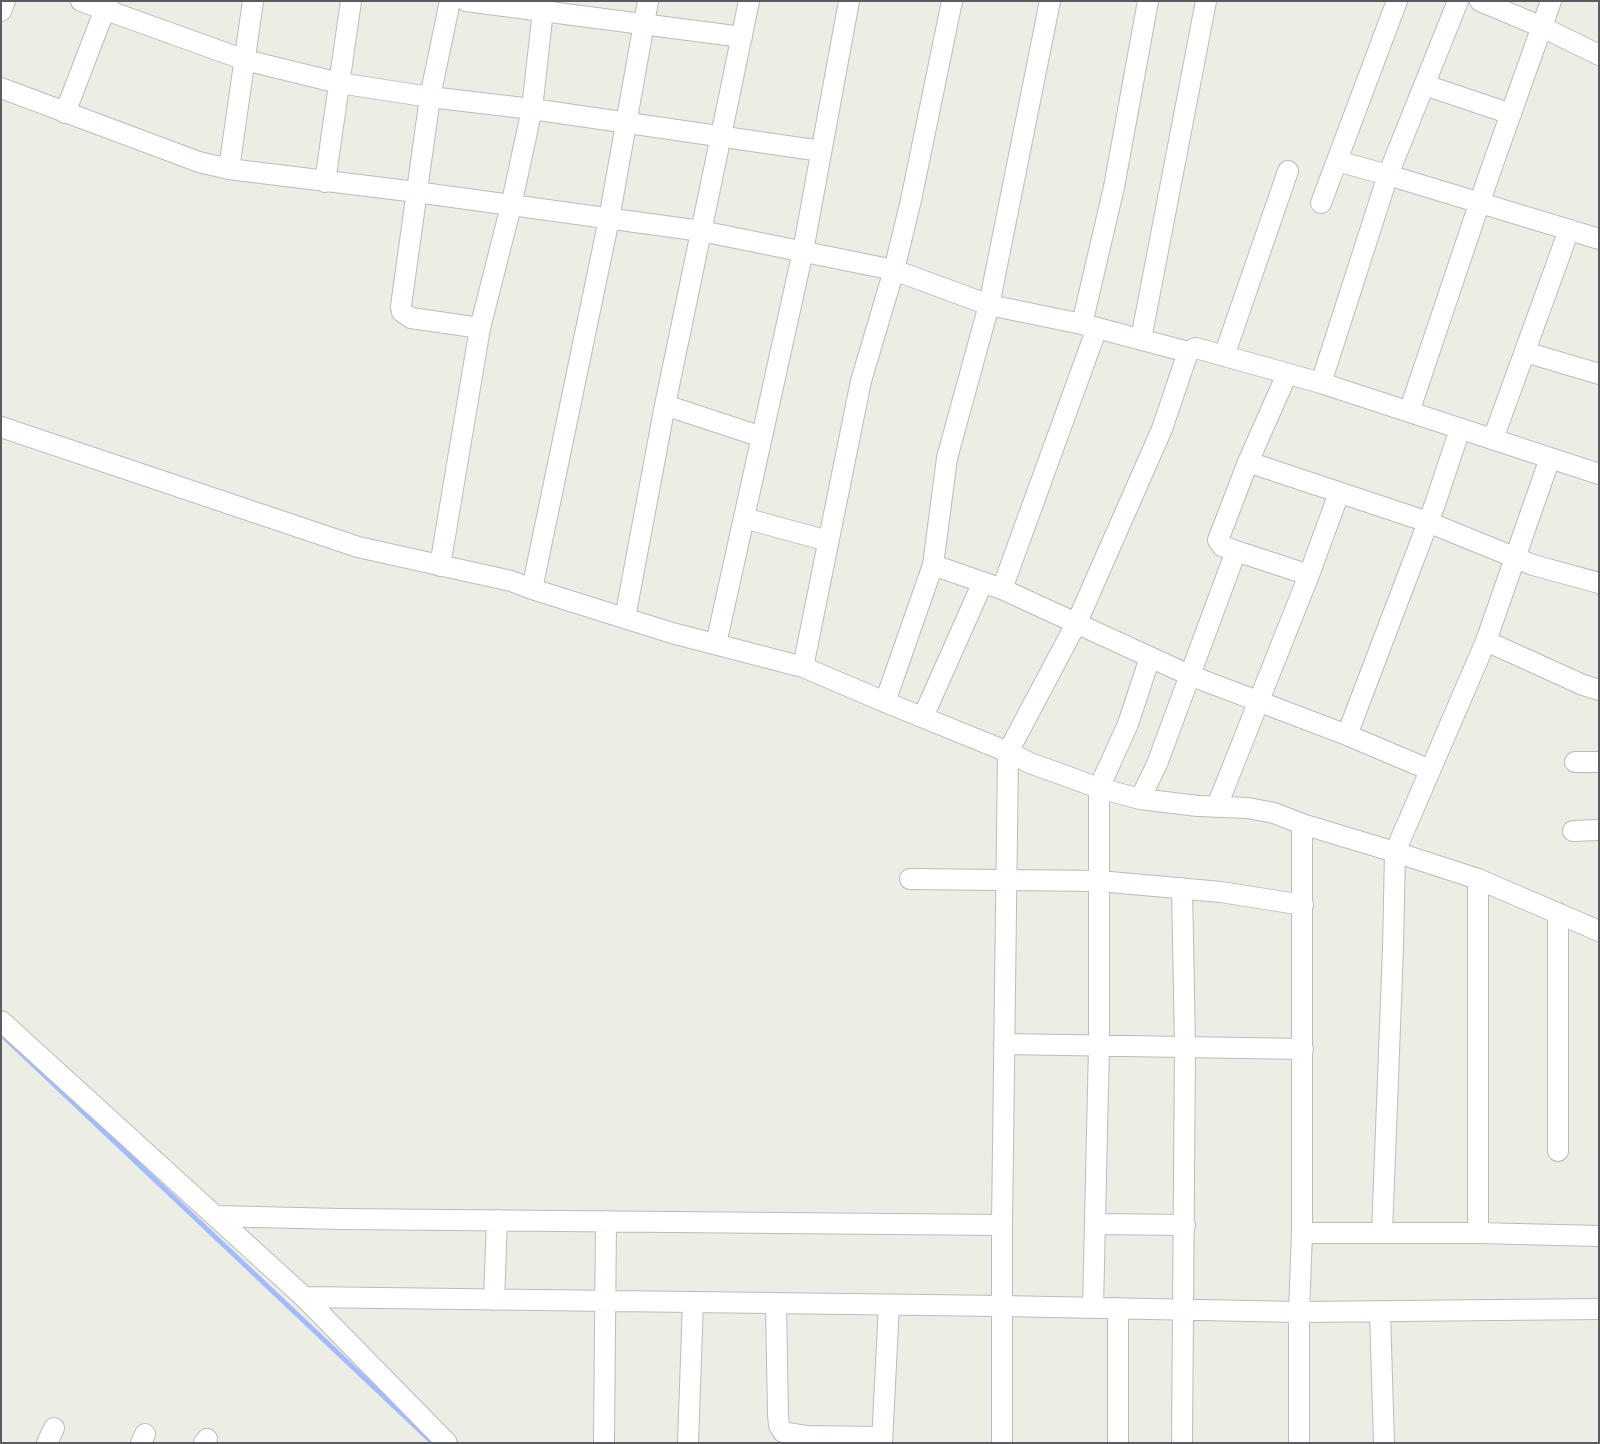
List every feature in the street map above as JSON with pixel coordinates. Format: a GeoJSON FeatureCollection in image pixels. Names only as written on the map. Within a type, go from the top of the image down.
{"type":"FeatureCollection","features":[{"type":"Feature","properties":{"kind":"street"},"geometry":{"type":"LineString","coordinates":[[1,11],[5,1]]}},
{"type":"Feature","properties":{"kind":"street"},"geometry":{"type":"LineString","coordinates":[[81,1],[107,6],[245,60],[339,83],[430,98],[532,109],[821,151]]}},
{"type":"Feature","properties":{"kind":"street"},"geometry":{"type":"LineString","coordinates":[[228,169],[253,1]]}},
{"type":"Feature","properties":{"kind":"street"},"geometry":{"type":"LineString","coordinates":[[325,182],[351,1]]}},
{"type":"Feature","properties":{"kind":"street"},"geometry":{"type":"LineString","coordinates":[[450,1],[430,98],[401,306],[402,312],[411,318],[480,328]]}},
{"type":"Feature","properties":{"kind":"street"},"geometry":{"type":"LineString","coordinates":[[466,1],[543,6],[644,24],[742,37]]}},
{"type":"Feature","properties":{"kind":"street"},"geometry":{"type":"LineString","coordinates":[[532,589],[609,219],[648,1]]}},
{"type":"Feature","properties":{"kind":"street"},"geometry":{"type":"LineString","coordinates":[[625,618],[665,405],[749,1]]}},
{"type":"Feature","properties":{"kind":"street"},"geometry":{"type":"LineString","coordinates":[[716,644],[802,251],[849,1]]}},
{"type":"Feature","properties":{"kind":"street"},"geometry":{"type":"LineString","coordinates":[[802,667],[861,381],[894,270],[911,200],[952,1]]}},
{"type":"Feature","properties":{"kind":"street"},"geometry":{"type":"LineString","coordinates":[[885,702],[933,566],[947,458],[989,305],[1050,1]]}},
{"type":"Feature","properties":{"kind":"street"},"geometry":{"type":"LineString","coordinates":[[1002,589],[1089,326],[1148,1]]}},
{"type":"Feature","properties":{"kind":"street"},"geometry":{"type":"LineString","coordinates":[[1141,339],[1206,1]]}},
{"type":"Feature","properties":{"kind":"street"},"geometry":{"type":"LineString","coordinates":[[1321,203],[1397,1]]}},
{"type":"Feature","properties":{"kind":"street"},"geometry":{"type":"LineString","coordinates":[[1321,384],[1388,175],[1458,1]]}},
{"type":"Feature","properties":{"kind":"street"},"geometry":{"type":"LineString","coordinates":[[1480,1],[1542,27],[1599,55]]}},
{"type":"Feature","properties":{"kind":"street"},"geometry":{"type":"LineString","coordinates":[[1409,412],[1551,1]]}},
{"type":"Feature","properties":{"kind":"street"},"geometry":{"type":"LineString","coordinates":[[65,113],[107,6]]}},
{"type":"Feature","properties":{"kind":"street"},"geometry":{"type":"LineString","coordinates":[[440,566],[480,328],[511,206],[532,109],[543,6]]}},
{"type":"Feature","properties":{"kind":"street"},"geometry":{"type":"LineString","coordinates":[[1425,85],[1511,114]]}},
{"type":"Feature","properties":{"kind":"street"},"geometry":{"type":"LineString","coordinates":[[1,88],[199,162],[228,169],[416,192],[702,231],[894,270],[989,305],[1089,326],[1188,352],[1196,348],[1287,374],[1599,474]]}},
{"type":"Feature","properties":{"kind":"street"},"geometry":{"type":"LineString","coordinates":[[1337,161],[1599,239]]}},
{"type":"Feature","properties":{"kind":"street"},"geometry":{"type":"LineString","coordinates":[[1224,356],[1288,171]]}},
{"type":"Feature","properties":{"kind":"street"},"geometry":{"type":"LineString","coordinates":[[1493,440],[1569,230]]}},
{"type":"Feature","properties":{"kind":"street"},"geometry":{"type":"LineString","coordinates":[[1002,1443],[1002,1224],[1008,752],[1077,622],[1162,429],[1188,352]]}},
{"type":"Feature","properties":{"kind":"street"},"geometry":{"type":"LineString","coordinates":[[1525,352],[1599,374]]}},
{"type":"Feature","properties":{"kind":"street"},"geometry":{"type":"LineString","coordinates":[[1287,374],[1248,462],[1218,540],[1222,546],[1310,574]]}},
{"type":"Feature","properties":{"kind":"street"},"geometry":{"type":"LineString","coordinates":[[665,405],[762,437]]}},
{"type":"Feature","properties":{"kind":"street"},"geometry":{"type":"LineString","coordinates":[[1,427],[358,547],[510,580],[532,589],[672,633],[802,667],[1008,752],[1030,763],[1099,788],[1140,800],[1198,806],[1248,808],[1274,813],[1302,824],[1478,879],[1599,931]]}},
{"type":"Feature","properties":{"kind":"street"},"geometry":{"type":"LineString","coordinates":[[1347,735],[1428,522],[1460,429]]}},
{"type":"Feature","properties":{"kind":"street"},"geometry":{"type":"LineString","coordinates":[[1382,1233],[1395,852],[1486,641],[1550,458]]}},
{"type":"Feature","properties":{"kind":"street"},"geometry":{"type":"LineString","coordinates":[[1248,462],[1428,522],[1515,558],[1599,583]]}},
{"type":"Feature","properties":{"kind":"street"},"geometry":{"type":"LineString","coordinates":[[1217,806],[1310,574],[1339,493]]}},
{"type":"Feature","properties":{"kind":"street"},"geometry":{"type":"LineString","coordinates":[[744,518],[828,541]]}},
{"type":"Feature","properties":{"kind":"street"},"geometry":{"type":"LineString","coordinates":[[1140,800],[1157,764],[1236,551]]}},
{"type":"Feature","properties":{"kind":"street"},"geometry":{"type":"LineString","coordinates":[[933,566],[1002,589],[1189,675],[1347,735],[1430,770]]}},
{"type":"Feature","properties":{"kind":"street"},"geometry":{"type":"LineString","coordinates":[[923,717],[983,582]]}},
{"type":"Feature","properties":{"kind":"street"},"geometry":{"type":"LineString","coordinates":[[1486,641],[1583,685],[1599,690]]}},
{"type":"Feature","properties":{"kind":"street"},"geometry":{"type":"LineString","coordinates":[[1093,1308],[1099,1045],[1099,788],[1128,724],[1150,657]]}},
{"type":"Feature","properties":{"kind":"street"},"geometry":{"type":"LineString","coordinates":[[1575,762],[1599,762]]}},
{"type":"Feature","properties":{"kind":"street"},"geometry":{"type":"LineString","coordinates":[[1299,1443],[1303,1049],[1302,824]]}},
{"type":"Feature","properties":{"kind":"street"},"geometry":{"type":"LineString","coordinates":[[1573,831],[1599,830]]}},
{"type":"Feature","properties":{"kind":"street"},"geometry":{"type":"LineString","coordinates":[[910,879],[1099,881],[1221,892],[1303,905]]}},
{"type":"Feature","properties":{"kind":"street"},"geometry":{"type":"LineString","coordinates":[[1478,879],[1478,1233]]}},
{"type":"Feature","properties":{"kind":"street"},"geometry":{"type":"LineString","coordinates":[[1182,888],[1185,1046],[1182,1443]]}},
{"type":"Feature","properties":{"kind":"street"},"geometry":{"type":"LineString","coordinates":[[1558,913],[1558,1151]]}},
{"type":"Feature","properties":{"kind":"street"},"geometry":{"type":"LineString","coordinates":[[1,1021],[304,1297],[447,1443]]}},
{"type":"Feature","properties":{"kind":"street"},"geometry":{"type":"LineString","coordinates":[[1004,1044],[1303,1049]]}},
{"type":"Feature","properties":{"kind":"street"},"geometry":{"type":"LineString","coordinates":[[215,1216],[1002,1224]]}},
{"type":"Feature","properties":{"kind":"street"},"geometry":{"type":"LineString","coordinates":[[494,1300],[496,1220]]}},
{"type":"Feature","properties":{"kind":"street"},"geometry":{"type":"LineString","coordinates":[[604,1442],[606,1221]]}},
{"type":"Feature","properties":{"kind":"street"},"geometry":{"type":"LineString","coordinates":[[1095,1224],[1185,1225]]}},
{"type":"Feature","properties":{"kind":"street"},"geometry":{"type":"LineString","coordinates":[[1302,1233],[1478,1233],[1599,1236]]}},
{"type":"Feature","properties":{"kind":"street"},"geometry":{"type":"LineString","coordinates":[[304,1297],[1002,1306],[1299,1312],[1599,1309]]}},
{"type":"Feature","properties":{"kind":"street"},"geometry":{"type":"LineString","coordinates":[[688,1443],[693,1302]]}},
{"type":"Feature","properties":{"kind":"street"},"geometry":{"type":"LineString","coordinates":[[776,1303],[778,1415],[779,1425],[783,1432],[807,1436],[882,1440],[889,1305]]}},
{"type":"Feature","properties":{"kind":"street"},"geometry":{"type":"LineString","coordinates":[[1118,1308],[1118,1443]]}},
{"type":"Feature","properties":{"kind":"street"},"geometry":{"type":"LineString","coordinates":[[1380,1312],[1384,1443]]}},
{"type":"Feature","properties":{"kind":"waterway"},"geometry":{"type":"LineString","coordinates":[[5,1038],[433,1443]]}}]}
